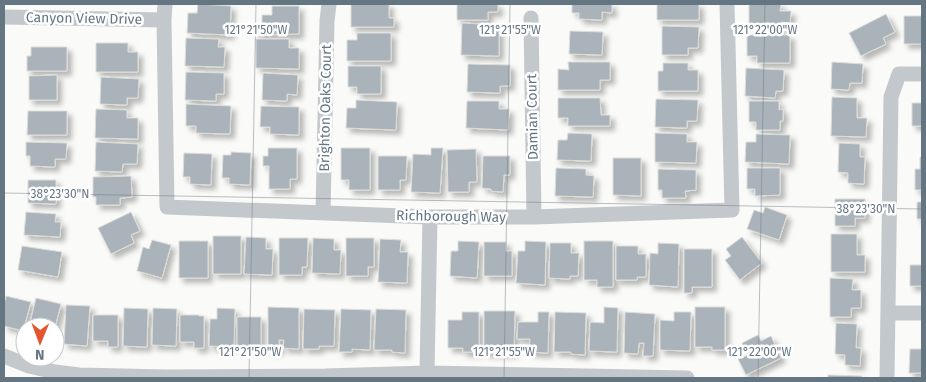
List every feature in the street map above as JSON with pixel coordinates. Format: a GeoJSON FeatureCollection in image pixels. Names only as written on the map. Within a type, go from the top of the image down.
{"type":"FeatureCollection","features":[{"type":"Feature","properties":{"kind":"street","name":"Richborough Way"},"geometry":{"type":"LineString","coordinates":[[164,4],[167,207],[430,216],[534,217],[732,210],[727,4]]}},
{"type":"Feature","properties":{"kind":"street","name":"Brighton Oaks Court"},"geometry":{"type":"LineString","coordinates":[[323,213],[329,4]]}},
{"type":"Feature","properties":{"kind":"street","name":"Canyon View Drive"},"geometry":{"type":"LineString","coordinates":[[4,17],[164,20]]}},
{"type":"Feature","properties":{"kind":"street","name":"Damian Court"},"geometry":{"type":"LineString","coordinates":[[531,18],[534,217]]}},
{"type":"Feature","properties":{"kind":"street"},"geometry":{"type":"LineString","coordinates":[[887,378],[891,97],[899,74],[922,74]]}},
{"type":"Feature","properties":{"kind":"street"},"geometry":{"type":"LineString","coordinates":[[427,373],[430,216]]}},
{"type":"Feature","properties":{"kind":"street"},"geometry":{"type":"LineString","coordinates":[[888,313],[922,313]]}},
{"type":"Feature","properties":{"kind":"street"},"geometry":{"type":"LineString","coordinates":[[4,356],[29,366],[63,373],[166,378],[325,377],[427,373],[686,378]]}},
{"type":"Feature","properties":{"kind":"building"},"geometry":{"type":"Polygon","coordinates":[[[198,4],[231,6],[230,35],[187,33],[188,13],[197,13],[198,4]]]}},
{"type":"Feature","properties":{"kind":"building"},"geometry":{"type":"Polygon","coordinates":[[[351,4],[389,4],[389,18],[394,18],[394,27],[351,27],[351,4]]]}},
{"type":"Feature","properties":{"kind":"building"},"geometry":{"type":"Polygon","coordinates":[[[457,4],[498,4],[498,12],[488,12],[488,20],[457,20],[457,4]]]}},
{"type":"Feature","properties":{"kind":"building"},"geometry":{"type":"Polygon","coordinates":[[[572,4],[612,4],[612,13],[602,12],[602,20],[579,19],[579,13],[572,13],[572,4]]]}},
{"type":"Feature","properties":{"kind":"building"},"geometry":{"type":"Polygon","coordinates":[[[657,4],[699,4],[699,20],[657,20],[657,4]]]}},
{"type":"Feature","properties":{"kind":"building"},"geometry":{"type":"Polygon","coordinates":[[[749,4],[781,4],[780,11],[791,11],[790,23],[781,22],[781,31],[758,30],[758,24],[749,24],[749,4]]]}},
{"type":"Feature","properties":{"kind":"building"},"geometry":{"type":"Polygon","coordinates":[[[272,6],[299,6],[299,34],[255,35],[255,27],[262,27],[262,15],[272,15],[272,6]]]}},
{"type":"Feature","properties":{"kind":"building"},"geometry":{"type":"Polygon","coordinates":[[[886,14],[895,32],[883,38],[886,44],[861,56],[849,33],[886,14]]]}},
{"type":"Feature","properties":{"kind":"building"},"geometry":{"type":"Polygon","coordinates":[[[904,16],[922,16],[922,44],[904,44],[904,16]]]}},
{"type":"Feature","properties":{"kind":"building"},"geometry":{"type":"Polygon","coordinates":[[[462,23],[480,24],[480,27],[499,28],[499,56],[461,55],[462,23]]]}},
{"type":"Feature","properties":{"kind":"building"},"geometry":{"type":"Polygon","coordinates":[[[662,26],[699,27],[698,48],[688,48],[688,55],[662,55],[662,26]]]}},
{"type":"Feature","properties":{"kind":"building"},"geometry":{"type":"Polygon","coordinates":[[[570,31],[603,32],[602,55],[569,54],[570,31]]]}},
{"type":"Feature","properties":{"kind":"building"},"geometry":{"type":"Polygon","coordinates":[[[357,33],[391,33],[391,61],[347,61],[347,40],[357,40],[357,33]]]}},
{"type":"Feature","properties":{"kind":"building"},"geometry":{"type":"Polygon","coordinates":[[[747,35],[790,35],[790,63],[757,63],[757,56],[747,56],[747,35]]]}},
{"type":"Feature","properties":{"kind":"building"},"geometry":{"type":"Polygon","coordinates":[[[186,38],[219,39],[218,47],[225,47],[224,67],[185,66],[186,38]]]}},
{"type":"Feature","properties":{"kind":"building"},"geometry":{"type":"Polygon","coordinates":[[[256,39],[289,39],[289,48],[299,48],[299,69],[256,68],[256,39]]]}},
{"type":"Feature","properties":{"kind":"building"},"geometry":{"type":"Polygon","coordinates":[[[96,43],[128,43],[128,52],[138,52],[138,72],[96,72],[96,43]]]}},
{"type":"Feature","properties":{"kind":"building"},"geometry":{"type":"Polygon","coordinates":[[[31,47],[67,47],[67,71],[27,71],[27,56],[31,56],[31,47]]]}},
{"type":"Feature","properties":{"kind":"building"},"geometry":{"type":"Polygon","coordinates":[[[568,62],[610,62],[610,80],[600,80],[600,90],[558,90],[558,69],[569,70],[568,62]]]}},
{"type":"Feature","properties":{"kind":"building"},"geometry":{"type":"Polygon","coordinates":[[[832,62],[863,64],[862,83],[850,83],[849,90],[831,89],[832,62]]]}},
{"type":"Feature","properties":{"kind":"building"},"geometry":{"type":"Polygon","coordinates":[[[663,63],[688,63],[688,70],[698,70],[698,91],[658,91],[658,71],[663,71],[663,63]]]}},
{"type":"Feature","properties":{"kind":"building"},"geometry":{"type":"Polygon","coordinates":[[[468,64],[510,65],[510,86],[500,86],[500,93],[467,92],[468,64]]]}},
{"type":"Feature","properties":{"kind":"building"},"geometry":{"type":"Polygon","coordinates":[[[348,66],[381,66],[381,94],[357,94],[357,87],[348,87],[348,66]]]}},
{"type":"Feature","properties":{"kind":"building"},"geometry":{"type":"Polygon","coordinates":[[[746,68],[784,70],[783,91],[776,91],[775,98],[745,96],[746,68]]]}},
{"type":"Feature","properties":{"kind":"building"},"geometry":{"type":"Polygon","coordinates":[[[186,72],[224,73],[224,94],[216,94],[216,101],[185,100],[186,72]]]}},
{"type":"Feature","properties":{"kind":"building"},"geometry":{"type":"Polygon","coordinates":[[[263,73],[298,75],[297,95],[287,94],[287,101],[262,100],[263,73]]]}},
{"type":"Feature","properties":{"kind":"building"},"geometry":{"type":"Polygon","coordinates":[[[57,75],[57,100],[29,100],[29,76],[57,75]]]}},
{"type":"Feature","properties":{"kind":"building"},"geometry":{"type":"Polygon","coordinates":[[[101,77],[139,79],[138,98],[127,98],[127,105],[100,104],[101,77]]]}},
{"type":"Feature","properties":{"kind":"building"},"geometry":{"type":"Polygon","coordinates":[[[832,97],[857,98],[857,118],[867,118],[866,137],[831,136],[832,97]]]}},
{"type":"Feature","properties":{"kind":"building"},"geometry":{"type":"Polygon","coordinates":[[[558,98],[600,98],[601,115],[610,115],[610,126],[568,126],[568,118],[558,118],[558,98]]]}},
{"type":"Feature","properties":{"kind":"building"},"geometry":{"type":"Polygon","coordinates":[[[656,99],[698,100],[697,121],[687,121],[687,128],[655,127],[656,99]]]}},
{"type":"Feature","properties":{"kind":"building"},"geometry":{"type":"Polygon","coordinates":[[[356,100],[397,102],[396,130],[346,128],[347,108],[356,108],[356,100]]]}},
{"type":"Feature","properties":{"kind":"building"},"geometry":{"type":"Polygon","coordinates":[[[467,101],[499,101],[499,109],[509,109],[508,130],[466,128],[467,101]]]}},
{"type":"Feature","properties":{"kind":"building"},"geometry":{"type":"Polygon","coordinates":[[[749,101],[779,101],[779,110],[783,109],[783,121],[780,121],[780,130],[756,130],[756,122],[749,122],[749,101]]]}},
{"type":"Feature","properties":{"kind":"building"},"geometry":{"type":"Polygon","coordinates":[[[912,103],[922,103],[922,126],[912,126],[912,103]]]}},
{"type":"Feature","properties":{"kind":"building"},"geometry":{"type":"Polygon","coordinates":[[[186,104],[231,106],[230,134],[196,133],[196,126],[186,126],[186,104]]]}},
{"type":"Feature","properties":{"kind":"building"},"geometry":{"type":"Polygon","coordinates":[[[261,106],[299,107],[299,135],[270,134],[270,127],[260,127],[261,106]]]}},
{"type":"Feature","properties":{"kind":"building"},"geometry":{"type":"Polygon","coordinates":[[[96,109],[127,110],[127,118],[138,118],[138,139],[95,138],[96,109]]]}},
{"type":"Feature","properties":{"kind":"building"},"geometry":{"type":"Polygon","coordinates":[[[28,111],[67,111],[67,135],[27,135],[28,111]]]}},
{"type":"Feature","properties":{"kind":"building"},"geometry":{"type":"Polygon","coordinates":[[[568,133],[592,134],[591,161],[557,160],[558,140],[567,140],[568,133]]]}},
{"type":"Feature","properties":{"kind":"building"},"geometry":{"type":"Polygon","coordinates":[[[655,133],[687,134],[687,142],[697,142],[696,163],[655,162],[655,133]]]}},
{"type":"Feature","properties":{"kind":"building"},"geometry":{"type":"Polygon","coordinates":[[[756,134],[790,135],[789,164],[745,162],[746,142],[756,142],[756,134]]]}},
{"type":"Feature","properties":{"kind":"building"},"geometry":{"type":"Polygon","coordinates":[[[26,142],[67,143],[66,159],[55,159],[55,167],[30,166],[30,156],[26,156],[26,142]]]}},
{"type":"Feature","properties":{"kind":"building"},"geometry":{"type":"Polygon","coordinates":[[[96,142],[138,144],[137,164],[123,164],[122,172],[95,171],[96,142]]]}},
{"type":"Feature","properties":{"kind":"building"},"geometry":{"type":"Polygon","coordinates":[[[839,143],[860,144],[860,157],[865,157],[864,184],[848,183],[848,173],[838,172],[839,143]]]}},
{"type":"Feature","properties":{"kind":"building"},"geometry":{"type":"Polygon","coordinates":[[[268,148],[297,148],[297,179],[290,179],[290,189],[269,189],[269,166],[263,166],[263,156],[268,156],[268,148]]]}},
{"type":"Feature","properties":{"kind":"building"},"geometry":{"type":"Polygon","coordinates":[[[341,148],[370,148],[370,190],[349,190],[349,180],[341,180],[341,148]]]}},
{"type":"Feature","properties":{"kind":"building"},"geometry":{"type":"Polygon","coordinates":[[[431,148],[443,148],[440,193],[411,192],[413,154],[431,155],[431,148]]]}},
{"type":"Feature","properties":{"kind":"building"},"geometry":{"type":"Polygon","coordinates":[[[476,149],[477,182],[469,182],[469,192],[448,192],[447,150],[476,149]]]}},
{"type":"Feature","properties":{"kind":"building"},"geometry":{"type":"Polygon","coordinates":[[[231,152],[251,153],[250,185],[229,184],[229,178],[222,178],[223,155],[231,155],[231,152]]]}},
{"type":"Feature","properties":{"kind":"building"},"geometry":{"type":"Polygon","coordinates":[[[184,153],[212,154],[211,185],[190,184],[190,177],[183,177],[184,153]]]}},
{"type":"Feature","properties":{"kind":"building"},"geometry":{"type":"Polygon","coordinates":[[[378,156],[407,156],[406,180],[400,180],[400,190],[378,190],[378,156]]]}},
{"type":"Feature","properties":{"kind":"building"},"geometry":{"type":"Polygon","coordinates":[[[483,156],[510,156],[510,175],[504,175],[503,192],[482,188],[483,156]]]}},
{"type":"Feature","properties":{"kind":"building"},"geometry":{"type":"Polygon","coordinates":[[[920,157],[922,157],[922,190],[915,190],[915,169],[920,169],[920,157]]]}},
{"type":"Feature","properties":{"kind":"building"},"geometry":{"type":"Polygon","coordinates":[[[613,158],[641,158],[641,196],[613,195],[613,158]]]}},
{"type":"Feature","properties":{"kind":"building"},"geometry":{"type":"Polygon","coordinates":[[[556,168],[586,169],[586,175],[594,176],[593,197],[555,196],[556,168]]]}},
{"type":"Feature","properties":{"kind":"building"},"geometry":{"type":"Polygon","coordinates":[[[747,168],[780,168],[780,195],[755,196],[755,189],[747,189],[747,168]]]}},
{"type":"Feature","properties":{"kind":"building"},"geometry":{"type":"Polygon","coordinates":[[[658,169],[696,170],[696,190],[685,191],[686,198],[662,198],[662,190],[658,190],[658,169]]]}},
{"type":"Feature","properties":{"kind":"building"},"geometry":{"type":"Polygon","coordinates":[[[131,176],[132,197],[120,198],[120,205],[96,205],[96,197],[93,197],[93,177],[131,176]]]}},
{"type":"Feature","properties":{"kind":"building"},"geometry":{"type":"Polygon","coordinates":[[[28,180],[56,180],[56,204],[28,203],[28,180]]]}},
{"type":"Feature","properties":{"kind":"building"},"geometry":{"type":"Polygon","coordinates":[[[835,199],[865,199],[865,218],[855,218],[855,226],[835,226],[835,199]]]}},
{"type":"Feature","properties":{"kind":"building"},"geometry":{"type":"Polygon","coordinates":[[[917,202],[922,202],[922,219],[917,219],[917,202]]]}},
{"type":"Feature","properties":{"kind":"building"},"geometry":{"type":"Polygon","coordinates":[[[765,207],[787,215],[779,240],[747,229],[754,210],[763,213],[765,207]]]}},
{"type":"Feature","properties":{"kind":"building"},"geometry":{"type":"Polygon","coordinates":[[[26,212],[56,214],[55,222],[61,222],[60,237],[24,235],[26,212]]]}},
{"type":"Feature","properties":{"kind":"building"},"geometry":{"type":"Polygon","coordinates":[[[131,212],[140,231],[131,235],[134,243],[111,254],[98,228],[131,212]]]}},
{"type":"Feature","properties":{"kind":"building"},"geometry":{"type":"Polygon","coordinates":[[[831,234],[857,234],[857,255],[865,255],[865,272],[831,272],[831,234]]]}},
{"type":"Feature","properties":{"kind":"building"},"geometry":{"type":"Polygon","coordinates":[[[213,236],[241,236],[241,274],[213,274],[213,236]]]}},
{"type":"Feature","properties":{"kind":"building"},"geometry":{"type":"Polygon","coordinates":[[[246,237],[266,238],[266,249],[273,249],[272,275],[244,274],[246,237]]]}},
{"type":"Feature","properties":{"kind":"building"},"geometry":{"type":"Polygon","coordinates":[[[742,237],[762,263],[740,280],[725,260],[731,256],[726,249],[742,237]]]}},
{"type":"Feature","properties":{"kind":"building"},"geometry":{"type":"Polygon","coordinates":[[[279,238],[308,238],[307,267],[302,267],[302,275],[279,275],[279,238]]]}},
{"type":"Feature","properties":{"kind":"building"},"geometry":{"type":"Polygon","coordinates":[[[313,238],[334,239],[334,250],[341,250],[340,274],[312,273],[313,238]]]}},
{"type":"Feature","properties":{"kind":"building"},"geometry":{"type":"Polygon","coordinates":[[[346,238],[374,238],[374,267],[368,267],[368,276],[346,276],[346,238]]]}},
{"type":"Feature","properties":{"kind":"building"},"geometry":{"type":"Polygon","coordinates":[[[380,239],[401,240],[400,252],[408,252],[407,283],[378,282],[380,239]]]}},
{"type":"Feature","properties":{"kind":"building"},"geometry":{"type":"Polygon","coordinates":[[[152,240],[171,245],[162,278],[137,271],[143,247],[149,249],[152,240]]]}},
{"type":"Feature","properties":{"kind":"building"},"geometry":{"type":"Polygon","coordinates":[[[179,241],[208,241],[208,278],[179,278],[179,241]]]}},
{"type":"Feature","properties":{"kind":"building"},"geometry":{"type":"Polygon","coordinates":[[[458,241],[479,242],[477,278],[450,276],[451,251],[458,251],[458,241]]]}},
{"type":"Feature","properties":{"kind":"building"},"geometry":{"type":"Polygon","coordinates":[[[525,241],[546,242],[545,285],[516,283],[518,251],[525,251],[525,241]]]}},
{"type":"Feature","properties":{"kind":"building"},"geometry":{"type":"Polygon","coordinates":[[[584,241],[613,241],[613,287],[597,287],[597,280],[584,280],[584,241]]]}},
{"type":"Feature","properties":{"kind":"building"},"geometry":{"type":"Polygon","coordinates":[[[484,242],[506,242],[506,251],[512,251],[512,276],[484,276],[484,242]]]}},
{"type":"Feature","properties":{"kind":"building"},"geometry":{"type":"Polygon","coordinates":[[[550,243],[571,243],[571,253],[579,253],[578,276],[570,276],[570,279],[549,278],[550,243]]]}},
{"type":"Feature","properties":{"kind":"building"},"geometry":{"type":"Polygon","coordinates":[[[658,243],[679,244],[678,287],[649,285],[650,253],[658,254],[658,243]]]}},
{"type":"Feature","properties":{"kind":"building"},"geometry":{"type":"Polygon","coordinates":[[[22,246],[62,252],[58,277],[18,270],[22,246]]]}},
{"type":"Feature","properties":{"kind":"building"},"geometry":{"type":"Polygon","coordinates":[[[616,246],[638,246],[638,254],[646,254],[646,277],[637,277],[637,280],[616,280],[616,246]]]}},
{"type":"Feature","properties":{"kind":"building"},"geometry":{"type":"Polygon","coordinates":[[[684,249],[712,249],[712,287],[692,287],[692,293],[684,293],[684,249]]]}},
{"type":"Feature","properties":{"kind":"building"},"geometry":{"type":"Polygon","coordinates":[[[910,265],[922,265],[922,286],[910,286],[910,265]]]}},
{"type":"Feature","properties":{"kind":"building"},"geometry":{"type":"Polygon","coordinates":[[[830,278],[853,279],[852,290],[861,290],[861,308],[851,308],[851,317],[830,317],[830,278]]]}},
{"type":"Feature","properties":{"kind":"building"},"geometry":{"type":"Polygon","coordinates":[[[6,296],[31,302],[27,317],[15,317],[15,329],[4,326],[6,296]]]}},
{"type":"Feature","properties":{"kind":"building"},"geometry":{"type":"Polygon","coordinates":[[[36,298],[61,304],[58,317],[31,317],[36,298]]]}},
{"type":"Feature","properties":{"kind":"building"},"geometry":{"type":"Polygon","coordinates":[[[66,305],[90,306],[87,346],[65,344],[66,305]]]}},
{"type":"Feature","properties":{"kind":"building"},"geometry":{"type":"Polygon","coordinates":[[[268,307],[299,308],[299,349],[283,348],[284,340],[279,340],[279,351],[268,351],[268,307]]]}},
{"type":"Feature","properties":{"kind":"building"},"geometry":{"type":"Polygon","coordinates":[[[604,307],[618,308],[617,352],[589,351],[590,322],[604,323],[604,307]]]}},
{"type":"Feature","properties":{"kind":"building"},"geometry":{"type":"Polygon","coordinates":[[[695,307],[725,307],[725,350],[712,350],[712,347],[695,347],[695,307]]]}},
{"type":"Feature","properties":{"kind":"building"},"geometry":{"type":"Polygon","coordinates":[[[124,308],[148,309],[147,347],[123,346],[124,308]]]}},
{"type":"Feature","properties":{"kind":"building"},"geometry":{"type":"Polygon","coordinates":[[[153,308],[177,309],[176,346],[152,345],[153,308]]]}},
{"type":"Feature","properties":{"kind":"building"},"geometry":{"type":"Polygon","coordinates":[[[217,308],[235,309],[234,347],[209,346],[210,319],[217,319],[217,308]]]}},
{"type":"Feature","properties":{"kind":"building"},"geometry":{"type":"Polygon","coordinates":[[[304,309],[335,310],[334,346],[319,346],[319,349],[303,349],[304,309]]]}},
{"type":"Feature","properties":{"kind":"building"},"geometry":{"type":"Polygon","coordinates":[[[341,309],[371,310],[370,350],[352,349],[352,352],[339,352],[341,309]]]}},
{"type":"Feature","properties":{"kind":"building"},"geometry":{"type":"Polygon","coordinates":[[[376,309],[406,310],[405,353],[392,352],[392,350],[374,350],[376,309]]]}},
{"type":"Feature","properties":{"kind":"building"},"geometry":{"type":"Polygon","coordinates":[[[484,311],[515,311],[514,353],[484,353],[484,311]]]}},
{"type":"Feature","properties":{"kind":"building"},"geometry":{"type":"Polygon","coordinates":[[[462,312],[479,312],[479,352],[463,352],[463,348],[448,348],[448,320],[462,320],[462,312]]]}},
{"type":"Feature","properties":{"kind":"building"},"geometry":{"type":"Polygon","coordinates":[[[538,312],[549,312],[548,353],[529,352],[530,339],[517,339],[518,322],[538,322],[538,312]]]}},
{"type":"Feature","properties":{"kind":"building"},"geometry":{"type":"Polygon","coordinates":[[[555,312],[586,313],[585,355],[571,354],[571,352],[554,352],[555,312]]]}},
{"type":"Feature","properties":{"kind":"building"},"geometry":{"type":"Polygon","coordinates":[[[625,312],[655,314],[653,356],[643,356],[644,343],[639,343],[638,354],[624,353],[625,312]]]}},
{"type":"Feature","properties":{"kind":"building"},"geometry":{"type":"Polygon","coordinates":[[[674,312],[691,312],[690,351],[660,350],[660,320],[674,321],[674,312]]]}},
{"type":"Feature","properties":{"kind":"building"},"geometry":{"type":"Polygon","coordinates":[[[93,315],[118,315],[118,347],[108,347],[108,341],[93,341],[93,315]]]}},
{"type":"Feature","properties":{"kind":"building"},"geometry":{"type":"Polygon","coordinates":[[[180,315],[204,316],[204,348],[194,348],[194,342],[180,342],[180,315]]]}},
{"type":"Feature","properties":{"kind":"building"},"geometry":{"type":"Polygon","coordinates":[[[237,317],[261,317],[261,348],[237,347],[237,317]]]}},
{"type":"Feature","properties":{"kind":"building"},"geometry":{"type":"Polygon","coordinates":[[[836,323],[857,324],[856,348],[861,348],[860,366],[845,365],[845,355],[835,354],[836,323]]]}},
{"type":"Feature","properties":{"kind":"building"},"geometry":{"type":"Polygon","coordinates":[[[758,335],[761,341],[771,336],[781,358],[746,375],[738,359],[748,355],[742,343],[758,335]]]}},
{"type":"Feature","properties":{"kind":"building"},"geometry":{"type":"Polygon","coordinates":[[[910,349],[922,349],[922,373],[909,373],[910,349]]]}},
{"type":"Feature","properties":{"kind":"building"},"geometry":{"type":"Polygon","coordinates":[[[828,375],[862,376],[862,378],[828,378],[828,375]]]}}]}
